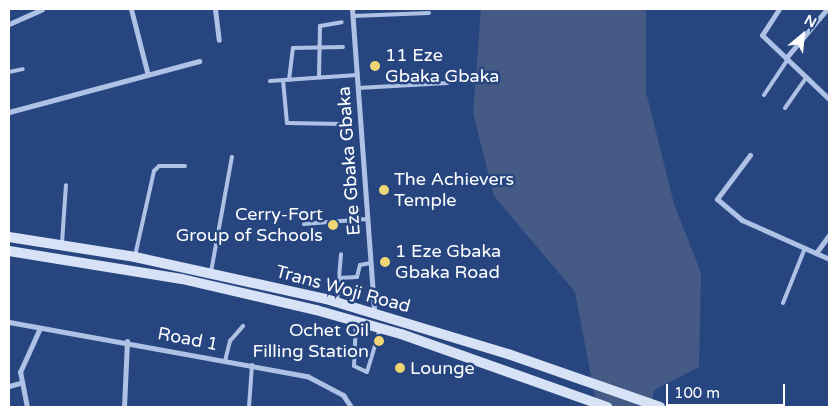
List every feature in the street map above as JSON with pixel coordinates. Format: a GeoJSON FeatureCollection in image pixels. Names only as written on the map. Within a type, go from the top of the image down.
{"type":"FeatureCollection","features":[{"type":"Feature","properties":{"kind":"main road","name":"Trans Woji Road"},"geometry":{"type":"LineString","coordinates":[[9,237],[62,243],[212,272],[337,302],[508,354],[660,407]]}},
{"type":"Feature","properties":{"kind":"main road","name":"Trans Woji Road"},"geometry":{"type":"LineString","coordinates":[[9,251],[131,269],[209,285],[380,328],[608,407]]}},
{"type":"Feature","properties":{"kind":"main road"},"geometry":{"type":"LineString","coordinates":[[131,269],[134,257]]}},
{"type":"Feature","properties":{"kind":"main road"},"geometry":{"type":"LineString","coordinates":[[209,285],[212,272]]}},
{"type":"Feature","properties":{"kind":"street"},"geometry":{"type":"LineString","coordinates":[[9,24],[42,9]]}},
{"type":"Feature","properties":{"kind":"street"},"geometry":{"type":"LineString","coordinates":[[131,9],[147,72]]}},
{"type":"Feature","properties":{"kind":"street"},"geometry":{"type":"LineString","coordinates":[[214,9],[219,40]]}},
{"type":"Feature","properties":{"kind":"street","name":"Eze Gbaka Gbaka"},"geometry":{"type":"LineString","coordinates":[[352,9],[374,312]]}},
{"type":"Feature","properties":{"kind":"street"},"geometry":{"type":"LineString","coordinates":[[779,9],[762,35],[829,99]]}},
{"type":"Feature","properties":{"kind":"street"},"geometry":{"type":"LineString","coordinates":[[787,59],[827,13]]}},
{"type":"Feature","properties":{"kind":"street"},"geometry":{"type":"LineString","coordinates":[[9,112],[147,72],[199,61]]}},
{"type":"Feature","properties":{"kind":"street"},"geometry":{"type":"LineString","coordinates":[[750,155],[717,199],[742,220],[829,259]]}},
{"type":"Feature","properties":{"kind":"street"},"geometry":{"type":"LineString","coordinates":[[816,253],[829,236]]}},
{"type":"Feature","properties":{"kind":"street","name":"Road 1"},"geometry":{"type":"LineString","coordinates":[[9,322],[127,341],[252,365],[322,382],[343,395],[351,407]]}},
{"type":"Feature","properties":{"kind":"street"},"geometry":{"type":"LineString","coordinates":[[27,407],[20,383],[23,362],[40,328]]}},
{"type":"Feature","properties":{"kind":"street"},"geometry":{"type":"LineString","coordinates":[[124,407],[127,341]]}},
{"type":"Feature","properties":{"kind":"street"},"geometry":{"type":"LineString","coordinates":[[9,386],[20,383]]}},
{"type":"Feature","properties":{"kind":"lane"},"geometry":{"type":"LineString","coordinates":[[353,16],[429,13]]}},
{"type":"Feature","properties":{"kind":"lane"},"geometry":{"type":"LineString","coordinates":[[319,77],[322,24],[342,22]]}},
{"type":"Feature","properties":{"kind":"lane"},"geometry":{"type":"LineString","coordinates":[[289,80],[290,50],[343,47]]}},
{"type":"Feature","properties":{"kind":"lane"},"geometry":{"type":"LineString","coordinates":[[764,95],[787,59]]}},
{"type":"Feature","properties":{"kind":"lane"},"geometry":{"type":"LineString","coordinates":[[9,72],[23,68]]}},
{"type":"Feature","properties":{"kind":"lane"},"geometry":{"type":"LineString","coordinates":[[270,81],[357,75]]}},
{"type":"Feature","properties":{"kind":"lane"},"geometry":{"type":"LineString","coordinates":[[785,108],[807,76]]}},
{"type":"Feature","properties":{"kind":"lane"},"geometry":{"type":"LineString","coordinates":[[283,80],[286,123],[342,124]]}},
{"type":"Feature","properties":{"kind":"lane"},"geometry":{"type":"LineString","coordinates":[[358,88],[448,83]]}},
{"type":"Feature","properties":{"kind":"lane"},"geometry":{"type":"LineString","coordinates":[[212,272],[232,158]]}},
{"type":"Feature","properties":{"kind":"lane"},"geometry":{"type":"LineString","coordinates":[[134,257],[154,171],[159,166],[185,166]]}},
{"type":"Feature","properties":{"kind":"lane"},"geometry":{"type":"LineString","coordinates":[[62,243],[66,185]]}},
{"type":"Feature","properties":{"kind":"lane"},"geometry":{"type":"LineString","coordinates":[[304,224],[367,219]]}},
{"type":"Feature","properties":{"kind":"lane"},"geometry":{"type":"LineString","coordinates":[[784,304],[805,248]]}},
{"type":"Feature","properties":{"kind":"lane"},"geometry":{"type":"LineString","coordinates":[[337,302],[341,254]]}},
{"type":"Feature","properties":{"kind":"lane"},"geometry":{"type":"LineString","coordinates":[[339,278],[357,277],[360,265],[370,263]]}},
{"type":"Feature","properties":{"kind":"lane"},"geometry":{"type":"LineString","coordinates":[[356,322],[354,366],[367,372],[380,328]]}},
{"type":"Feature","properties":{"kind":"lane"},"geometry":{"type":"LineString","coordinates":[[225,361],[230,341],[243,326]]}},
{"type":"Feature","properties":{"kind":"lane"},"geometry":{"type":"LineString","coordinates":[[250,407],[252,365]]}},
{"type":"Feature","properties":{"kind":"water"},"geometry":{"type":"Polygon","coordinates":[[[481,9],[646,9],[646,92],[674,204],[701,273],[699,367],[654,390],[651,407],[597,407],[575,292],[494,196],[473,113],[481,9]]]}},
{"type":"Feature","properties":{"kind":"place","name":"11 Eze Gbaka Gbaka"},"geometry":{"type":"Point","coordinates":[375,66]}},
{"type":"Feature","properties":{"kind":"place","name":"The Achievers Temple"},"geometry":{"type":"Point","coordinates":[384,190]}},
{"type":"Feature","properties":{"kind":"place","name":"Cerry-Fort Group of Schools"},"geometry":{"type":"Point","coordinates":[333,225]}},
{"type":"Feature","properties":{"kind":"place","name":"1 Eze Gbaka Gbaka Road"},"geometry":{"type":"Point","coordinates":[385,262]}},
{"type":"Feature","properties":{"kind":"place","name":"Ochet Oil Filling Station"},"geometry":{"type":"Point","coordinates":[379,341]}},
{"type":"Feature","properties":{"kind":"place","name":"Lounge"},"geometry":{"type":"Point","coordinates":[400,368]}}]}
